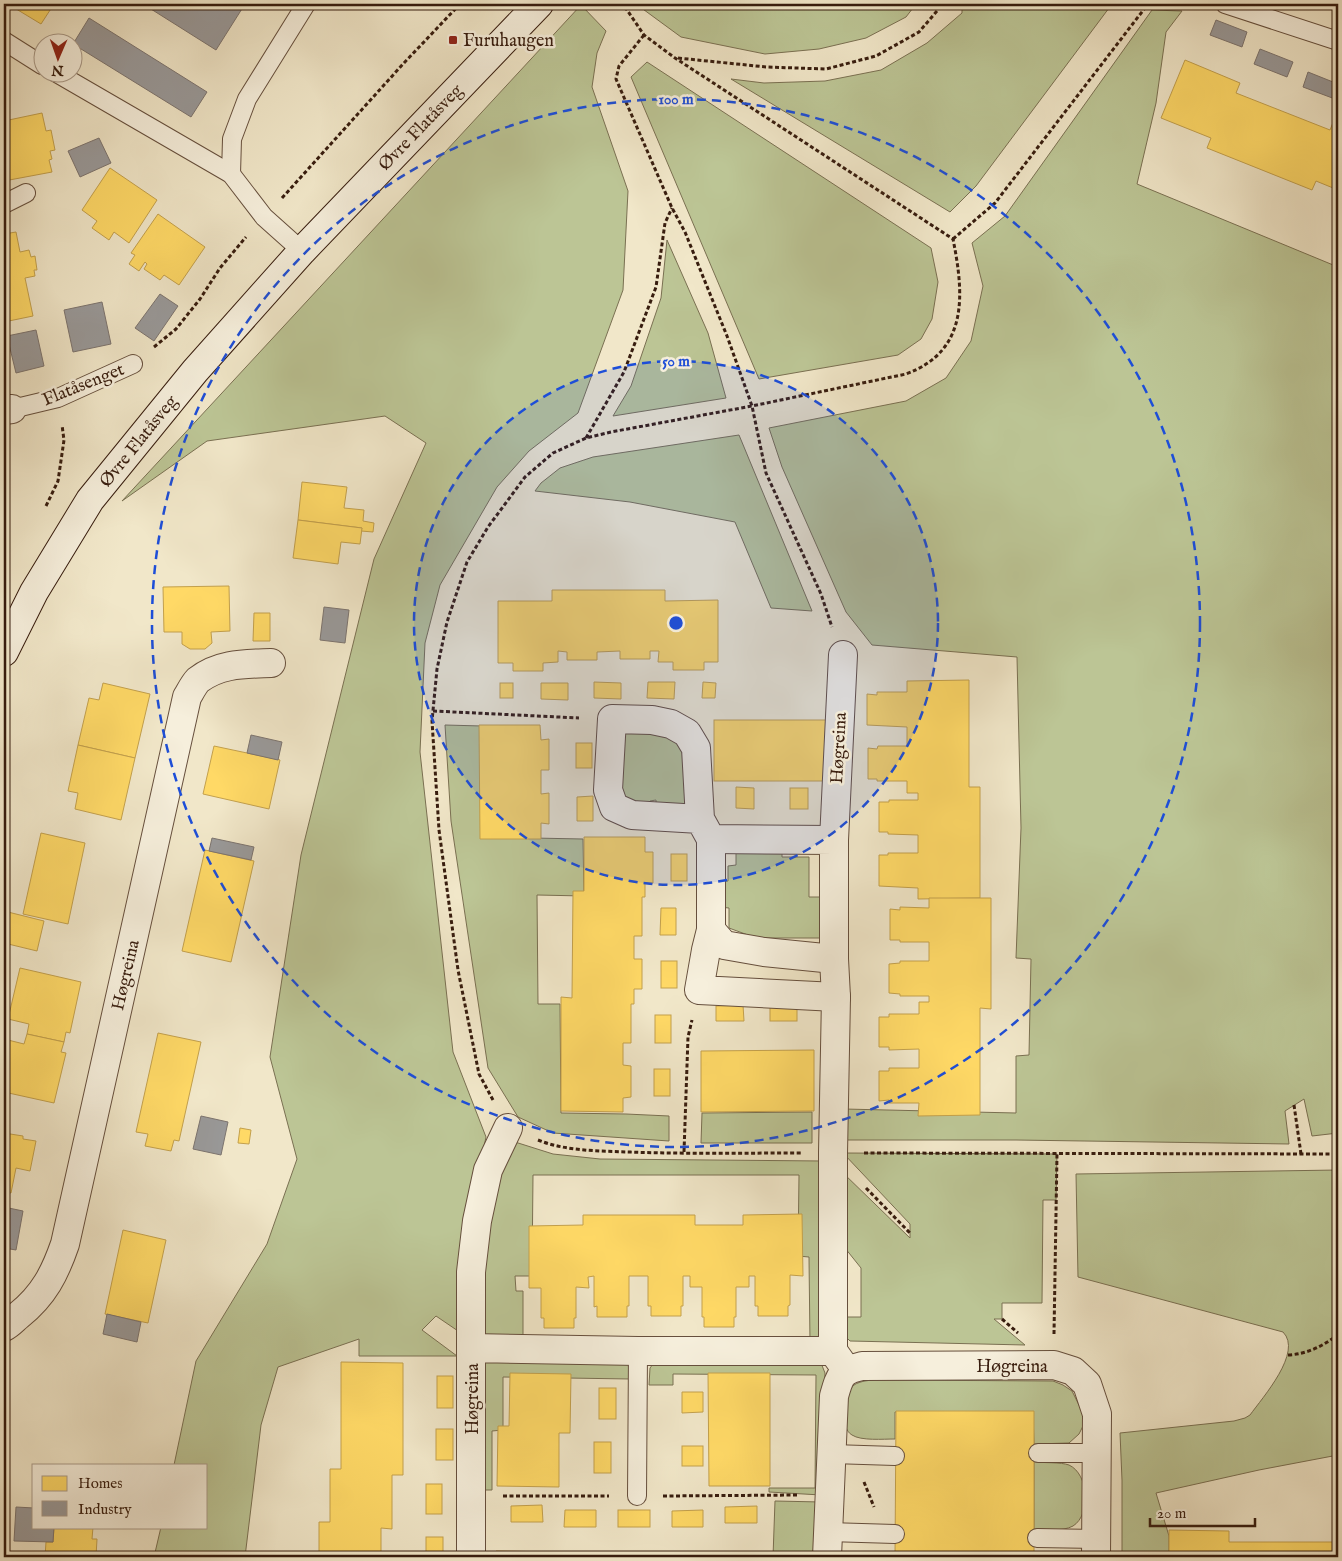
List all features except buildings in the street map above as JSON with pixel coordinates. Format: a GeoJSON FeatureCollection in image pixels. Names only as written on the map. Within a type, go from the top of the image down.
{"type":"FeatureCollection","features":[{"type":"Feature","properties":{"kind":"street","name":"Øvre Flatåsveg"},"geometry":{"type":"LineString","coordinates":[[4,652],[34,592],[90,500],[195,371],[302,250],[539,4]]}},
{"type":"Feature","properties":{"kind":"street","name":"Høgreina"},"geometry":{"type":"LineString","coordinates":[[828,1545],[834,1396],[840,1360],[833,1154],[836,997],[834,959],[834,840],[843,656]]}},
{"type":"Feature","properties":{"kind":"street","name":"Høgreina"},"geometry":{"type":"LineString","coordinates":[[4,1327],[28,1308],[43,1292],[57,1267],[65,1244],[187,697],[197,682],[215,670],[235,664],[271,663]]}},
{"type":"Feature","properties":{"kind":"street"},"geometry":{"type":"LineString","coordinates":[[834,840],[705,829],[632,815],[614,807],[608,790],[612,719],[652,720],[671,724],[687,733],[696,748],[705,829],[711,930],[699,990],[836,997]]}},
{"type":"Feature","properties":{"kind":"street"},"geometry":{"type":"LineString","coordinates":[[711,930],[724,945],[764,952],[834,959]]}},
{"type":"Feature","properties":{"kind":"street"},"geometry":{"type":"LineString","coordinates":[[471,1348],[471,1272],[477,1221],[488,1170],[508,1128]]}},
{"type":"Feature","properties":{"kind":"street","name":"Høgreina"},"geometry":{"type":"LineString","coordinates":[[471,1557],[471,1348],[638,1351],[840,1360],[862,1366],[1054,1365],[1073,1371],[1086,1384],[1097,1414],[1097,1548]]}},
{"type":"Feature","properties":{"kind":"lane"},"geometry":{"type":"LineString","coordinates":[[231,174],[232,139],[247,99],[306,4]]}},
{"type":"Feature","properties":{"kind":"lane"},"geometry":{"type":"LineString","coordinates":[[1225,4],[1338,41]]}},
{"type":"Feature","properties":{"kind":"lane"},"geometry":{"type":"LineString","coordinates":[[4,41],[32,59]]}},
{"type":"Feature","properties":{"kind":"lane"},"geometry":{"type":"LineString","coordinates":[[72,82],[231,174],[264,217],[302,250]]}},
{"type":"Feature","properties":{"kind":"lane"},"geometry":{"type":"LineString","coordinates":[[4,204],[26,193]]}},
{"type":"Feature","properties":{"kind":"lane","name":"Flatåsenget"},"geometry":{"type":"LineString","coordinates":[[8,409],[58,398],[133,364]]}},
{"type":"Feature","properties":{"kind":"lane"},"geometry":{"type":"LineString","coordinates":[[637,1496],[638,1351]]}},
{"type":"Feature","properties":{"kind":"lane"},"geometry":{"type":"LineString","coordinates":[[1038,1452],[1097,1453]]}},
{"type":"Feature","properties":{"kind":"lane"},"geometry":{"type":"LineString","coordinates":[[832,1454],[894,1456]]}},
{"type":"Feature","properties":{"kind":"lane"},"geometry":{"type":"LineString","coordinates":[[828,1545],[895,1534]]}},
{"type":"Feature","properties":{"kind":"lane"},"geometry":{"type":"LineString","coordinates":[[1037,1538],[1097,1548]]}},
{"type":"Feature","properties":{"kind":"path"},"geometry":{"type":"LineString","coordinates":[[133,364],[176,329],[200,299],[220,268],[264,217],[460,4]]}},
{"type":"Feature","properties":{"kind":"path"},"geometry":{"type":"LineString","coordinates":[[623,4],[644,35],[675,58],[953,239],[958,268],[960,306],[955,329],[946,346],[921,369],[906,374],[752,406],[611,432],[586,438],[553,454],[525,477],[488,527],[467,562],[447,622],[437,669],[432,721],[440,830],[458,970],[479,1074],[508,1128],[552,1146],[600,1151],[833,1154],[1338,1154]]}},
{"type":"Feature","properties":{"kind":"path"},"geometry":{"type":"LineString","coordinates":[[675,58],[766,67],[826,69],[876,56],[919,32],[943,4]]}},
{"type":"Feature","properties":{"kind":"path"},"geometry":{"type":"LineString","coordinates":[[953,239],[995,203],[1148,4]]}},
{"type":"Feature","properties":{"kind":"path"},"geometry":{"type":"LineString","coordinates":[[644,35],[619,66],[616,79],[724,327],[752,406],[766,473],[821,594],[843,656]]}},
{"type":"Feature","properties":{"kind":"path"},"geometry":{"type":"LineString","coordinates":[[586,438],[624,372],[656,287],[665,223],[672,208]]}},
{"type":"Feature","properties":{"kind":"path"},"geometry":{"type":"LineString","coordinates":[[46,507],[58,481],[64,440],[58,398]]}},
{"type":"Feature","properties":{"kind":"path"},"geometry":{"type":"LineString","coordinates":[[433,711],[612,719]]}},
{"type":"Feature","properties":{"kind":"path"},"geometry":{"type":"LineString","coordinates":[[684,1152],[688,1037],[699,990]]}},
{"type":"Feature","properties":{"kind":"path"},"geometry":{"type":"LineString","coordinates":[[1294,1105],[1301,1154]]}},
{"type":"Feature","properties":{"kind":"path"},"geometry":{"type":"LineString","coordinates":[[833,1154],[910,1233]]}},
{"type":"Feature","properties":{"kind":"path"},"geometry":{"type":"LineString","coordinates":[[1054,1365],[1057,1154]]}},
{"type":"Feature","properties":{"kind":"path"},"geometry":{"type":"LineString","coordinates":[[1288,1355],[1299,1355],[1318,1348],[1338,1335]]}},
{"type":"Feature","properties":{"kind":"green space"},"geometry":{"type":"Polygon","coordinates":[[[636,4],[916,4],[906,17],[866,38],[819,49],[765,54],[681,37],[636,4]]]}},
{"type":"Feature","properties":{"kind":"green space"},"geometry":{"type":"Polygon","coordinates":[[[962,4],[1112,4],[976,186],[950,212],[731,79],[764,83],[825,81],[881,70],[927,43],[962,13],[962,4]]]}},
{"type":"Feature","properties":{"kind":"green space"},"geometry":{"type":"Polygon","coordinates":[[[581,5],[606,31],[597,53],[592,87],[628,191],[623,290],[578,413],[529,451],[497,487],[440,585],[425,643],[420,752],[453,1052],[486,1137],[461,1258],[461,1333],[436,1316],[422,1330],[457,1356],[359,1356],[359,1339],[278,1367],[261,1425],[245,1557],[154,1557],[161,1528],[208,1528],[208,1464],[174,1464],[196,1361],[267,1244],[297,1159],[270,1057],[301,855],[374,559],[426,443],[385,416],[207,441],[122,501],[581,5]]]}},
{"type":"Feature","properties":{"kind":"green space"},"geometry":{"type":"Polygon","coordinates":[[[1152,10],[1182,11],[1166,32],[1156,103],[1137,184],[1338,267],[1338,1133],[1312,1136],[1304,1099],[1285,1111],[1289,1144],[1016,1140],[846,1140],[844,1109],[1016,1113],[1016,1056],[1029,1055],[1031,959],[1016,958],[1021,828],[1017,657],[872,645],[846,612],[782,467],[769,428],[906,401],[946,378],[971,341],[983,286],[972,243],[1005,216],[1152,10]]]}},
{"type":"Feature","properties":{"kind":"green space"},"geometry":{"type":"Polygon","coordinates":[[[647,62],[931,248],[938,282],[932,319],[921,339],[898,355],[759,379],[631,77],[647,62]]]}},
{"type":"Feature","properties":{"kind":"green space"},"geometry":{"type":"Polygon","coordinates":[[[667,240],[708,333],[726,398],[613,416],[631,386],[661,298],[667,240]]]}},
{"type":"Feature","properties":{"kind":"green space"},"geometry":{"type":"Polygon","coordinates":[[[739,435],[812,611],[771,608],[735,522],[630,502],[535,491],[541,483],[560,468],[593,457],[739,435]]]}},
{"type":"Feature","properties":{"kind":"green space"},"geometry":{"type":"Polygon","coordinates":[[[445,725],[482,726],[481,837],[583,839],[584,896],[537,895],[538,1004],[560,1004],[561,1113],[669,1116],[669,1141],[553,1133],[518,1117],[488,1068],[451,821],[445,725]]]}},
{"type":"Feature","properties":{"kind":"green space"},"geometry":{"type":"Polygon","coordinates":[[[623,732],[670,732],[688,749],[686,806],[656,805],[656,800],[650,801],[649,807],[637,807],[621,795],[623,732]]]}},
{"type":"Feature","properties":{"kind":"green space"},"geometry":{"type":"Polygon","coordinates":[[[736,849],[782,850],[782,857],[809,857],[809,897],[825,897],[825,938],[756,938],[729,928],[729,908],[719,907],[719,881],[728,881],[728,866],[736,865],[736,849]]]}},
{"type":"Feature","properties":{"kind":"green space"},"geometry":{"type":"Polygon","coordinates":[[[812,1112],[812,1143],[701,1143],[702,1113],[812,1112]]]}},
{"type":"Feature","properties":{"kind":"green space"},"geometry":{"type":"Polygon","coordinates":[[[515,1142],[553,1154],[600,1159],[823,1161],[823,1344],[810,1343],[809,1257],[798,1256],[799,1175],[533,1175],[532,1276],[515,1276],[516,1291],[523,1291],[523,1339],[482,1339],[480,1268],[498,1172],[515,1142]]]}},
{"type":"Feature","properties":{"kind":"green space"},"geometry":{"type":"Polygon","coordinates":[[[843,1153],[1057,1154],[1056,1200],[1043,1200],[1042,1303],[1002,1303],[1002,1319],[994,1319],[1025,1345],[850,1341],[842,1333],[841,1317],[861,1317],[861,1268],[841,1243],[840,1170],[910,1238],[910,1224],[843,1153]]]}},
{"type":"Feature","properties":{"kind":"green space"},"geometry":{"type":"Polygon","coordinates":[[[1338,1170],[1338,1455],[1156,1493],[1169,1536],[1169,1557],[1122,1557],[1120,1433],[1234,1421],[1245,1418],[1250,1415],[1279,1374],[1288,1351],[1288,1341],[1283,1332],[1078,1277],[1076,1174],[1338,1170]]]}},
{"type":"Feature","properties":{"kind":"green space"},"geometry":{"type":"Polygon","coordinates":[[[480,1359],[628,1363],[630,1379],[503,1377],[503,1430],[492,1431],[492,1490],[478,1490],[480,1359]]]}},
{"type":"Feature","properties":{"kind":"green space"},"geometry":{"type":"Polygon","coordinates":[[[821,1363],[825,1373],[821,1495],[769,1492],[769,1488],[815,1488],[816,1375],[673,1374],[673,1385],[649,1385],[650,1368],[653,1364],[821,1363]]]}},
{"type":"Feature","properties":{"kind":"green space"},"geometry":{"type":"Polygon","coordinates":[[[865,1381],[1053,1381],[1072,1391],[1082,1411],[1084,1424],[1079,1434],[1069,1443],[1034,1444],[1033,1413],[895,1412],[895,1439],[856,1437],[845,1426],[844,1411],[848,1396],[854,1385],[865,1381]]]}},
{"type":"Feature","properties":{"kind":"green space"},"geometry":{"type":"Polygon","coordinates":[[[1034,1462],[1066,1464],[1076,1470],[1081,1477],[1084,1485],[1085,1504],[1079,1521],[1073,1526],[1059,1530],[1034,1529],[1034,1462]]]}},
{"type":"Feature","properties":{"kind":"green space"},"geometry":{"type":"Polygon","coordinates":[[[775,1501],[821,1502],[819,1557],[773,1557],[775,1501]]]}},
{"type":"Feature","properties":{"kind":"place","name":"Furuhaugen"},"geometry":{"type":"Point","coordinates":[453,40]}}]}
